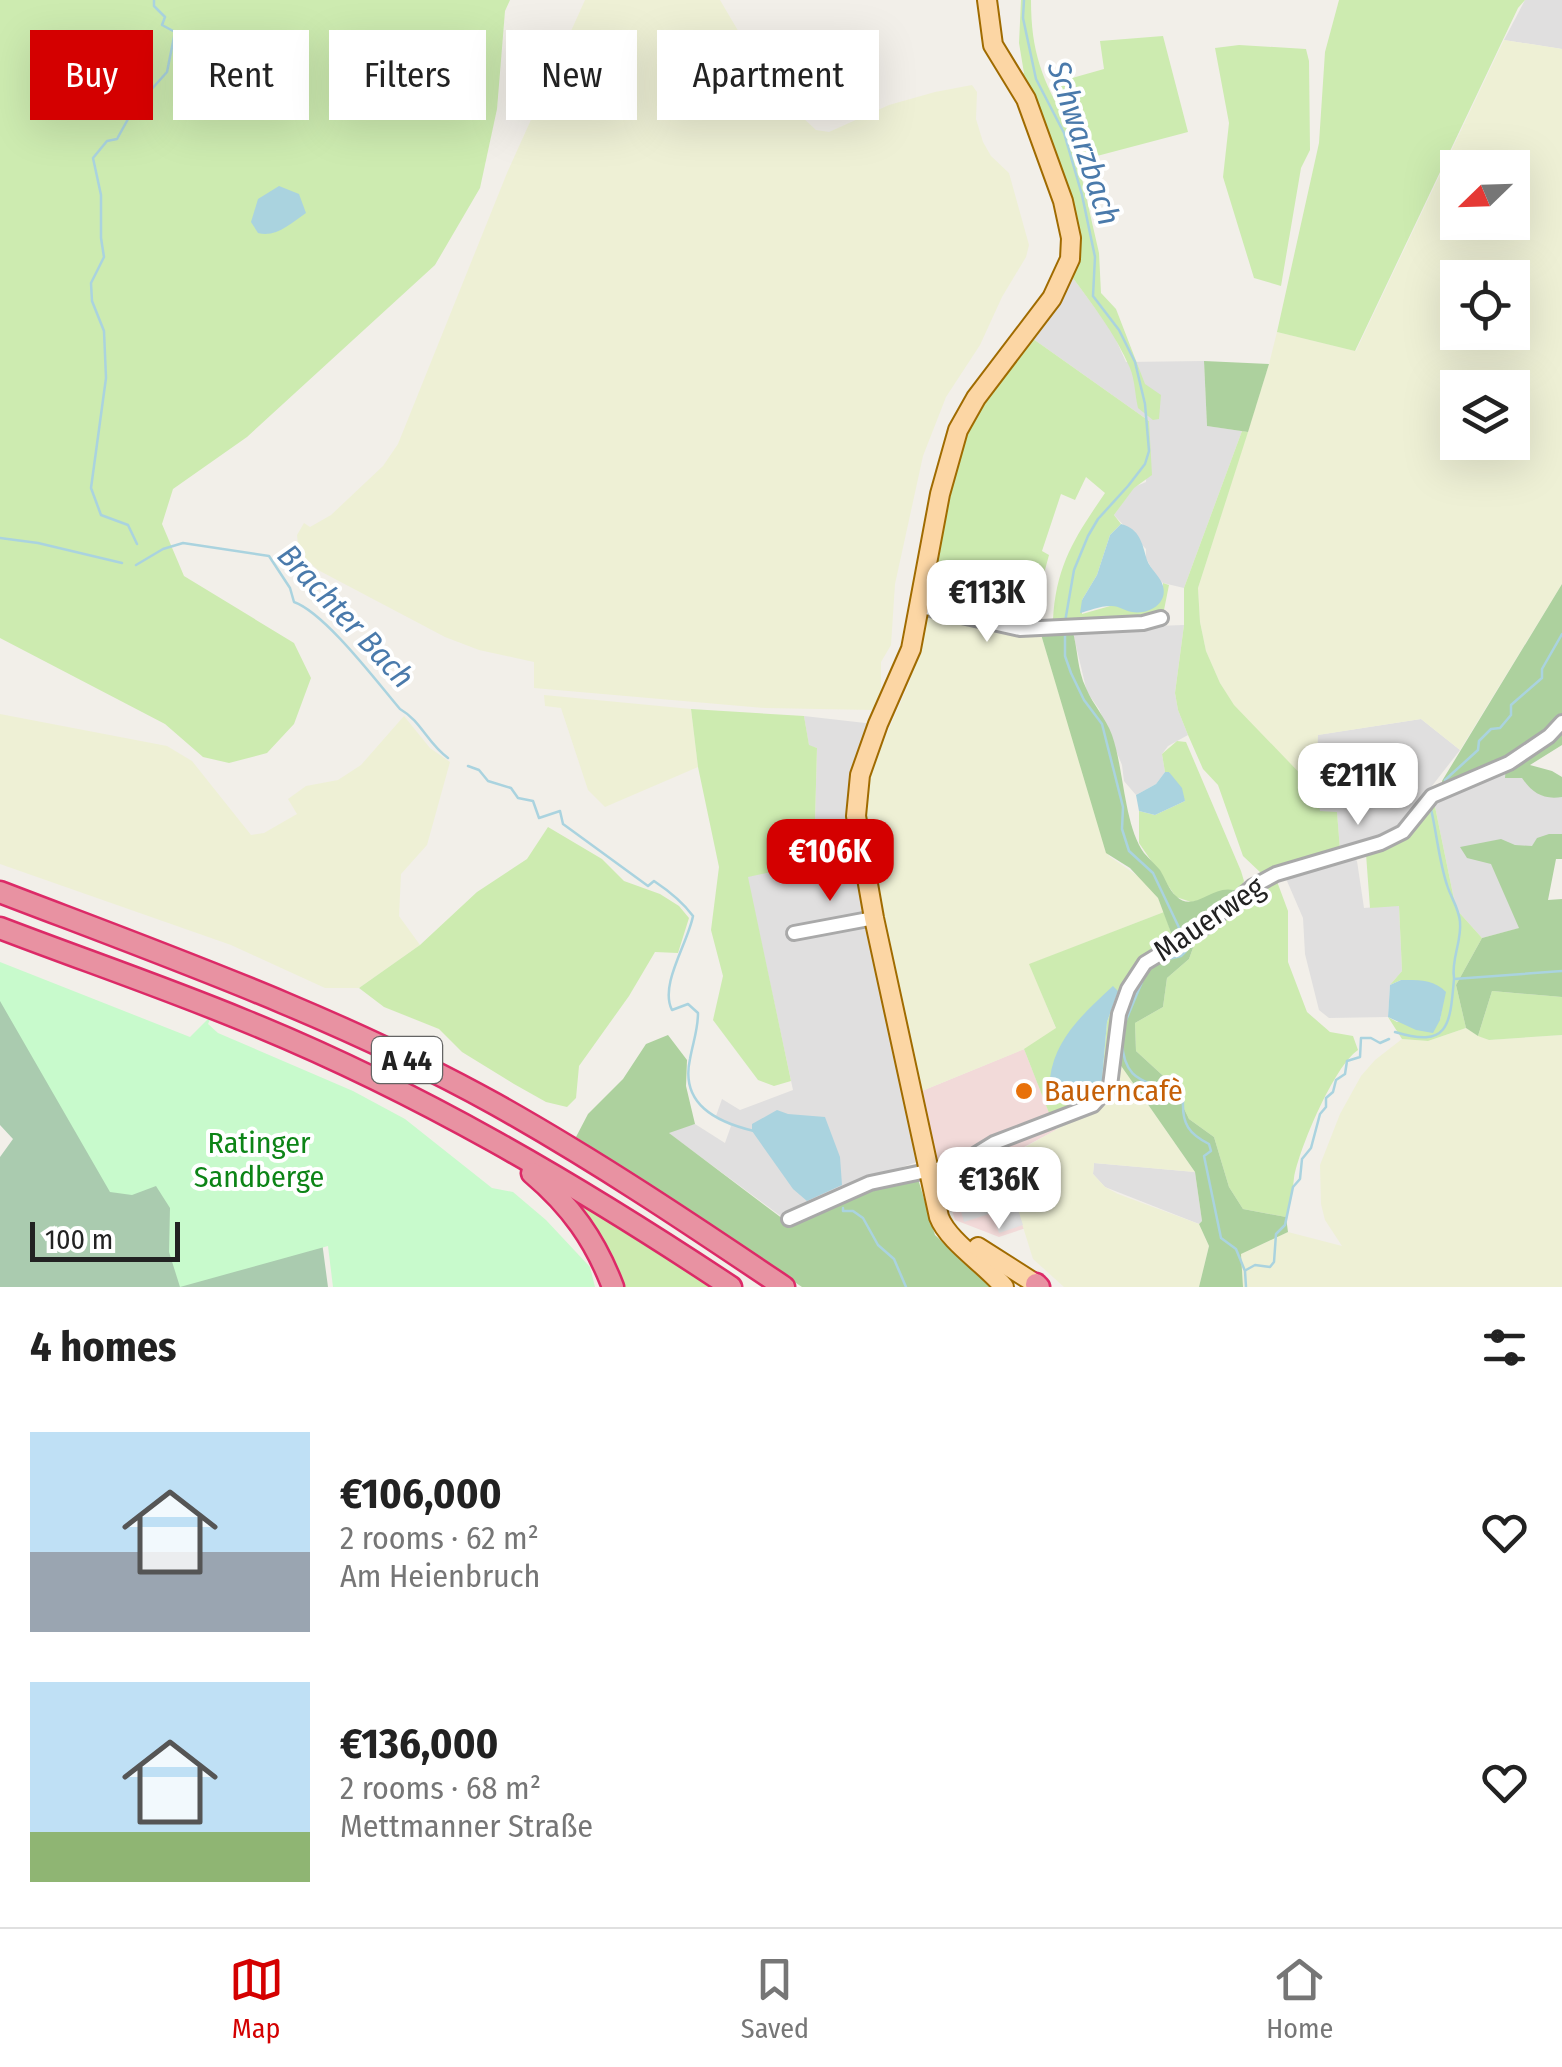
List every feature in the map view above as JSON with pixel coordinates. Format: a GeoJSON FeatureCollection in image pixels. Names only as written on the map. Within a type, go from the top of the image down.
{"type":"FeatureCollection","features":[{"type":"Feature","properties":{"kind":"highway","name":"A 44"},"geometry":{"type":"LineString","coordinates":[[0,892],[215,974],[359,1036],[492,1103],[637,1188],[784,1287]]}},
{"type":"Feature","properties":{"kind":"highway","name":"A 44"},"geometry":{"type":"LineString","coordinates":[[0,928],[243,1020],[350,1068],[489,1137],[616,1210],[731,1287]]}},
{"type":"Feature","properties":{"kind":"highway"},"geometry":{"type":"LineString","coordinates":[[489,1137],[552,1189],[576,1215],[595,1244],[613,1287]]}},
{"type":"Feature","properties":{"kind":"main road"},"geometry":{"type":"LineString","coordinates":[[987,0],[993,45],[1026,99],[1063,201],[1071,252],[1052,298],[976,398],[958,430],[937,510],[911,649],[878,724],[858,789],[858,830],[943,1229],[976,1256],[1004,1287]]}},
{"type":"Feature","properties":{"kind":"main road"},"geometry":{"type":"LineString","coordinates":[[936,1204],[956,1232],[1031,1286]]}},
{"type":"Feature","properties":{"kind":"main road"},"geometry":{"type":"LineString","coordinates":[[976,1256],[1031,1286]]}},
{"type":"Feature","properties":{"kind":"street"},"geometry":{"type":"LineString","coordinates":[[921,607],[1000,626],[1064,628],[1143,623],[1161,618]]}},
{"type":"Feature","properties":{"kind":"street","name":"Mauerweg"},"geometry":{"type":"LineString","coordinates":[[788,1219],[870,1183],[960,1164],[994,1143],[1098,1101],[1113,1076],[1115,1028],[1128,989],[1145,962],[1206,926],[1252,887],[1276,874],[1381,843],[1402,832],[1432,796],[1508,762],[1549,736],[1562,722]]}},
{"type":"Feature","properties":{"kind":"street"},"geometry":{"type":"LineString","coordinates":[[794,932],[874,918]]}},
{"type":"Feature","properties":{"kind":"shaded area"},"geometry":{"type":"Polygon","coordinates":[[[1525,0],[1562,0],[1562,49],[1504,40],[1525,0]]]}},
{"type":"Feature","properties":{"kind":"shaded area"},"geometry":{"type":"Polygon","coordinates":[[[1070,274],[1112,331],[1126,362],[1204,361],[1207,426],[1242,431],[1184,588],[1157,578],[1146,558],[1146,549],[1114,515],[1134,487],[1146,482],[1149,421],[1029,336],[1070,274]]]}},
{"type":"Feature","properties":{"kind":"shaded area"},"geometry":{"type":"Polygon","coordinates":[[[1184,625],[1175,693],[1188,735],[1162,754],[1165,772],[1156,784],[1136,795],[1124,781],[1122,765],[1099,709],[1087,692],[1072,629],[1184,625]]]}},
{"type":"Feature","properties":{"kind":"shaded area"},"geometry":{"type":"Polygon","coordinates":[[[804,716],[874,724],[851,819],[815,822],[817,748],[809,746],[804,716]]]}},
{"type":"Feature","properties":{"kind":"shaded area"},"geometry":{"type":"Polygon","coordinates":[[[1421,719],[1460,750],[1403,823],[1388,836],[1340,850],[1337,813],[1319,811],[1317,735],[1421,719]]]}},
{"type":"Feature","properties":{"kind":"shaded area"},"geometry":{"type":"Polygon","coordinates":[[[1511,767],[1562,777],[1562,841],[1520,928],[1482,938],[1456,909],[1433,797],[1511,767]]]}},
{"type":"Feature","properties":{"kind":"shaded area"},"geometry":{"type":"Polygon","coordinates":[[[855,854],[873,922],[889,1029],[917,1162],[861,1181],[782,1217],[667,1132],[695,1124],[725,1143],[731,1126],[716,1116],[722,1099],[740,1110],[793,1090],[747,876],[855,854]]]}},
{"type":"Feature","properties":{"kind":"shaded area"},"geometry":{"type":"Polygon","coordinates":[[[1351,855],[1357,861],[1364,908],[1399,905],[1402,971],[1390,985],[1388,1017],[1329,1018],[1319,1010],[1305,954],[1303,918],[1284,874],[1351,855]]]}},
{"type":"Feature","properties":{"kind":"shaded area"},"geometry":{"type":"Polygon","coordinates":[[[1024,1049],[1056,1130],[1005,1157],[1026,1228],[999,1237],[955,1220],[942,1178],[930,1156],[917,1093],[1024,1049]]]}},
{"type":"Feature","properties":{"kind":"shaded area"},"geometry":{"type":"Polygon","coordinates":[[[1002,1160],[1023,1225],[999,1233],[992,1213],[964,1222],[951,1176],[1002,1160]]]}},
{"type":"Feature","properties":{"kind":"shaded area"},"geometry":{"type":"Polygon","coordinates":[[[1094,1163],[1195,1172],[1202,1221],[1199,1224],[1105,1187],[1093,1174],[1094,1163]]]}},
{"type":"Feature","properties":{"kind":"green space"},"geometry":{"type":"Polygon","coordinates":[[[0,0],[510,0],[505,11],[497,109],[480,188],[435,265],[247,437],[173,489],[162,524],[184,576],[294,643],[311,678],[294,724],[267,753],[229,763],[203,757],[165,724],[0,638],[0,0]]]}},
{"type":"Feature","properties":{"kind":"green space"},"geometry":{"type":"Polygon","coordinates":[[[585,0],[720,0],[738,30],[657,30],[657,120],[805,120],[816,130],[829,132],[856,120],[879,120],[879,110],[935,92],[972,85],[977,92],[976,119],[983,142],[1009,173],[1029,245],[980,345],[946,397],[923,456],[895,584],[891,645],[881,662],[881,703],[874,710],[765,708],[534,688],[534,662],[479,650],[445,637],[318,570],[299,553],[297,535],[304,523],[310,527],[331,515],[383,466],[398,444],[531,120],[637,120],[637,30],[571,30],[585,0]]]}},
{"type":"Feature","properties":{"kind":"green space"},"geometry":{"type":"Polygon","coordinates":[[[1021,0],[1031,0],[1040,65],[1068,124],[1058,82],[1104,69],[1100,41],[1163,36],[1188,132],[1078,161],[1099,253],[1101,293],[1116,309],[1145,384],[1161,395],[1159,419],[1153,420],[1138,408],[1132,373],[1124,355],[1070,274],[1074,252],[1017,78],[1024,73],[1019,43],[1021,0]]]}},
{"type":"Feature","properties":{"kind":"green space"},"geometry":{"type":"Polygon","coordinates":[[[1339,0],[1525,0],[1451,150],[1440,150],[1440,172],[1355,351],[1277,332],[1319,143],[1325,52],[1339,0]]]}},
{"type":"Feature","properties":{"kind":"green space"},"geometry":{"type":"Polygon","coordinates":[[[1504,40],[1562,49],[1562,584],[1460,750],[1421,719],[1318,735],[1316,790],[1234,706],[1206,651],[1200,622],[1198,588],[1277,332],[1356,351],[1440,174],[1440,240],[1530,240],[1530,150],[1452,150],[1504,40]]]}},
{"type":"Feature","properties":{"kind":"green space"},"geometry":{"type":"Polygon","coordinates":[[[1239,45],[1306,49],[1309,61],[1310,150],[1301,168],[1281,286],[1254,278],[1223,177],[1229,123],[1215,48],[1239,45]]]}},
{"type":"Feature","properties":{"kind":"green space"},"geometry":{"type":"Polygon","coordinates":[[[1029,336],[1149,421],[1152,475],[1134,488],[1114,515],[1121,524],[1110,535],[1097,575],[1082,600],[1082,614],[1163,591],[1163,583],[1169,585],[1164,610],[1156,617],[1058,626],[1053,620],[1058,583],[1069,552],[1105,493],[1086,477],[1075,500],[1061,494],[1042,551],[1049,555],[1029,629],[924,603],[965,423],[1029,336]]]}},
{"type":"Feature","properties":{"kind":"green space"},"geometry":{"type":"Polygon","coordinates":[[[1204,361],[1269,364],[1248,432],[1207,426],[1204,361]]]}},
{"type":"Feature","properties":{"kind":"green space"},"geometry":{"type":"Polygon","coordinates":[[[1242,431],[1248,432],[1198,588],[1206,651],[1234,705],[1316,790],[1320,811],[1337,812],[1340,850],[1261,873],[1243,856],[1218,785],[1203,769],[1178,710],[1175,693],[1184,625],[1184,588],[1242,431]]]}},
{"type":"Feature","properties":{"kind":"green space"},"geometry":{"type":"Polygon","coordinates":[[[1562,584],[1562,745],[1530,765],[1562,777],[1562,797],[1539,794],[1522,778],[1505,778],[1506,764],[1443,786],[1442,781],[1562,584]]]}},
{"type":"Feature","properties":{"kind":"green space"},"geometry":{"type":"Polygon","coordinates":[[[938,613],[1040,631],[1109,856],[1142,879],[1164,912],[1030,964],[1056,1029],[1032,1046],[917,1093],[866,844],[865,808],[868,777],[910,681],[923,616],[938,613]]]}},
{"type":"Feature","properties":{"kind":"green space"},"geometry":{"type":"Polygon","coordinates":[[[1072,629],[1083,681],[1112,735],[1132,828],[1144,853],[1183,901],[1198,900],[1221,890],[1239,892],[1206,922],[1173,938],[1158,898],[1130,868],[1106,853],[1040,631],[1072,629]]]}},
{"type":"Feature","properties":{"kind":"green space"},"geometry":{"type":"Polygon","coordinates":[[[544,695],[691,709],[698,767],[605,807],[588,790],[561,708],[545,706],[544,695]]]}},
{"type":"Feature","properties":{"kind":"green space"},"geometry":{"type":"Polygon","coordinates":[[[691,709],[804,716],[809,745],[817,748],[815,821],[851,819],[855,854],[748,877],[791,1081],[774,1086],[758,1080],[713,1020],[723,976],[711,930],[719,867],[698,767],[691,709]]]}},
{"type":"Feature","properties":{"kind":"green space"},"geometry":{"type":"Polygon","coordinates":[[[0,714],[167,746],[192,761],[251,835],[264,833],[297,814],[288,799],[306,786],[338,780],[361,765],[404,716],[430,748],[450,762],[427,845],[401,874],[399,916],[420,945],[359,988],[325,988],[231,945],[0,864],[0,714]]]}},
{"type":"Feature","properties":{"kind":"green space"},"geometry":{"type":"Polygon","coordinates":[[[1177,741],[1186,742],[1241,871],[1244,881],[1239,892],[1191,902],[1176,897],[1139,843],[1139,811],[1155,815],[1185,801],[1169,772],[1165,772],[1162,754],[1177,741]]]}},
{"type":"Feature","properties":{"kind":"green space"},"geometry":{"type":"Polygon","coordinates":[[[1433,797],[1456,909],[1482,938],[1456,985],[1466,1028],[1428,1041],[1402,1039],[1388,1017],[1397,1022],[1440,1020],[1443,1001],[1401,980],[1390,985],[1402,971],[1399,906],[1370,908],[1366,854],[1405,833],[1433,797]]]}},
{"type":"Feature","properties":{"kind":"green space"},"geometry":{"type":"Polygon","coordinates":[[[548,827],[602,859],[624,881],[660,894],[679,906],[689,918],[678,953],[655,952],[579,1066],[576,1098],[567,1107],[546,1102],[514,1084],[462,1052],[439,1029],[384,1007],[359,988],[420,945],[477,892],[527,859],[548,827]]]}},
{"type":"Feature","properties":{"kind":"green space"},"geometry":{"type":"Polygon","coordinates":[[[1562,834],[1562,859],[1556,859],[1548,900],[1562,899],[1562,997],[1492,991],[1478,1036],[1466,1028],[1456,985],[1482,938],[1519,928],[1491,864],[1467,858],[1460,847],[1501,839],[1532,846],[1537,838],[1562,834]]]}},
{"type":"Feature","properties":{"kind":"green space"},"geometry":{"type":"Polygon","coordinates":[[[1275,876],[1288,911],[1288,962],[1307,1012],[1330,1032],[1353,1036],[1358,1050],[1339,1073],[1310,1129],[1297,1165],[1286,1217],[1243,1209],[1229,1187],[1214,1137],[1189,1119],[1172,1084],[1136,1051],[1135,1023],[1163,1007],[1167,978],[1189,959],[1198,934],[1275,876]]]}},
{"type":"Feature","properties":{"kind":"green space"},"geometry":{"type":"Polygon","coordinates":[[[1164,912],[1173,938],[1150,950],[1141,961],[1109,1076],[1099,1097],[1051,1118],[1024,1049],[1056,1028],[1029,964],[1164,912]],[[1118,991],[1070,1031],[1102,1080],[1107,1022],[1118,991]]]}},
{"type":"Feature","properties":{"kind":"green space"},"geometry":{"type":"Polygon","coordinates":[[[1198,934],[1189,959],[1167,978],[1163,1007],[1135,1023],[1136,1051],[1172,1084],[1189,1119],[1214,1137],[1229,1187],[1243,1209],[1286,1217],[1288,1232],[1241,1254],[1243,1287],[1199,1287],[1209,1246],[1199,1224],[1202,1221],[1195,1172],[1117,1060],[1126,1003],[1148,965],[1198,934]]]}},
{"type":"Feature","properties":{"kind":"green space","name":"Ratinger Sandberge"},"geometry":{"type":"Polygon","coordinates":[[[0,962],[190,1037],[212,1015],[208,1024],[218,1033],[353,1091],[405,1119],[492,1188],[513,1192],[546,1220],[590,1267],[595,1287],[333,1287],[328,1246],[180,1287],[169,1252],[170,1208],[156,1186],[132,1195],[110,1192],[0,1001],[0,962]]]}},
{"type":"Feature","properties":{"kind":"green space"},"geometry":{"type":"Polygon","coordinates":[[[1492,991],[1562,997],[1562,1035],[1489,1040],[1478,1036],[1492,991]]]}},
{"type":"Feature","properties":{"kind":"green space"},"geometry":{"type":"Polygon","coordinates":[[[0,996],[182,1170],[322,1242],[328,1287],[0,1287],[0,1157],[13,1139],[0,1125],[0,996]]]}},
{"type":"Feature","properties":{"kind":"green space"},"geometry":{"type":"Polygon","coordinates":[[[1466,1028],[1489,1040],[1562,1035],[1562,1287],[1243,1287],[1241,1254],[1288,1232],[1342,1246],[1325,1220],[1320,1165],[1340,1114],[1361,1076],[1402,1039],[1428,1041],[1466,1028]]]}},
{"type":"Feature","properties":{"kind":"green space"},"geometry":{"type":"Polygon","coordinates":[[[668,1035],[687,1060],[686,1086],[695,1124],[669,1133],[791,1225],[871,1185],[918,1179],[935,1235],[990,1287],[802,1287],[576,1137],[588,1114],[623,1079],[646,1044],[668,1035]]]}},
{"type":"Feature","properties":{"kind":"green space"},"geometry":{"type":"Polygon","coordinates":[[[1117,1060],[1195,1172],[1094,1163],[1093,1174],[1118,1194],[1199,1224],[1209,1246],[1199,1287],[1064,1287],[1033,1259],[1002,1160],[1093,1109],[1117,1060]]]}},
{"type":"Feature","properties":{"kind":"green space"},"geometry":{"type":"Polygon","coordinates":[[[579,1203],[710,1287],[616,1287],[574,1207],[579,1203]]]}},
{"type":"Feature","properties":{"kind":"water"},"geometry":{"type":"Polygon","coordinates":[[[279,186],[299,194],[306,213],[277,232],[258,233],[251,222],[258,199],[279,186]]]}},
{"type":"Feature","properties":{"kind":"water"},"geometry":{"type":"Polygon","coordinates":[[[1121,524],[1139,538],[1148,563],[1162,583],[1163,598],[1144,612],[1113,606],[1080,613],[1110,535],[1121,524]]]}},
{"type":"Feature","properties":{"kind":"water"},"geometry":{"type":"Polygon","coordinates":[[[1165,772],[1182,788],[1185,801],[1155,815],[1139,811],[1136,795],[1156,784],[1165,772]]]}},
{"type":"Feature","properties":{"kind":"water"},"geometry":{"type":"Polygon","coordinates":[[[1401,980],[1431,982],[1446,992],[1433,1033],[1388,1017],[1390,985],[1401,980]]]}},
{"type":"Feature","properties":{"kind":"water"},"geometry":{"type":"Polygon","coordinates":[[[1113,986],[1118,991],[1107,1022],[1098,1090],[1077,1102],[1060,1099],[1050,1078],[1058,1050],[1073,1027],[1113,986]]]}},
{"type":"Feature","properties":{"kind":"water"},"geometry":{"type":"Polygon","coordinates":[[[777,1110],[825,1117],[840,1157],[842,1185],[807,1201],[793,1189],[752,1131],[752,1124],[777,1110]]]}},
{"type":"Feature","properties":{"kind":"waterway"},"geometry":{"type":"LineString","coordinates":[[137,544],[128,525],[101,515],[91,488],[106,378],[104,331],[92,301],[91,283],[104,257],[101,195],[93,158],[107,141],[117,139],[133,110],[167,72],[175,32],[162,25],[165,17],[154,6],[154,0]]}},
{"type":"Feature","properties":{"kind":"waterway","name":"Schwarzbach"},"geometry":{"type":"LineString","coordinates":[[1024,0],[1023,18],[1036,79],[1064,133],[1082,195],[1095,257],[1093,296],[1119,330],[1135,362],[1145,404],[1149,451],[1145,464],[1088,536],[1074,570],[1065,622]]}},
{"type":"Feature","properties":{"kind":"waterway","name":"Brachter Bach"},"geometry":{"type":"LineString","coordinates":[[0,538],[122,563]]}},
{"type":"Feature","properties":{"kind":"waterway","name":"Brachter Bach"},"geometry":{"type":"LineString","coordinates":[[136,565],[163,549],[183,543],[269,556],[290,588],[294,602],[335,634],[448,758]]}},
{"type":"Feature","properties":{"kind":"waterway","name":"Schwarzbach"},"geometry":{"type":"LineString","coordinates":[[1065,630],[1065,656],[1071,673],[1102,724],[1123,807],[1122,829],[1129,851],[1153,873],[1183,936]]}},
{"type":"Feature","properties":{"kind":"waterway"},"geometry":{"type":"LineString","coordinates":[[1445,780],[1478,750],[1479,741],[1491,729],[1500,728],[1511,715],[1511,705],[1542,678],[1542,669],[1562,634]]}},
{"type":"Feature","properties":{"kind":"waterway","name":"Brachter Bach"},"geometry":{"type":"LineString","coordinates":[[468,766],[479,770],[488,781],[511,788],[518,798],[533,801],[539,818],[560,811],[563,824],[648,886],[654,881],[660,885],[693,916],[669,989],[672,1010],[688,1004],[698,1013],[688,1075],[690,1088],[714,1116],[754,1131]]}},
{"type":"Feature","properties":{"kind":"waterway"},"geometry":{"type":"LineString","coordinates":[[1431,809],[1444,876],[1459,917],[1454,978]]}},
{"type":"Feature","properties":{"kind":"waterway","name":"Schwarzbach"},"geometry":{"type":"LineString","coordinates":[[1164,960],[1181,956],[1186,951],[1185,944]]}},
{"type":"Feature","properties":{"kind":"waterway"},"geometry":{"type":"LineString","coordinates":[[1395,1032],[1426,1037],[1443,1030],[1451,1010],[1454,979],[1562,971]]}},
{"type":"Feature","properties":{"kind":"waterway","name":"Schwarzbach"},"geometry":{"type":"LineString","coordinates":[[1124,1025],[1144,977]]}},
{"type":"Feature","properties":{"kind":"waterway"},"geometry":{"type":"LineString","coordinates":[[1246,1270],[1255,1265],[1270,1267],[1274,1262],[1276,1234],[1285,1225],[1293,1187],[1300,1179],[1302,1159],[1311,1148],[1320,1114],[1336,1080],[1345,1074],[1347,1061],[1360,1057],[1361,1038],[1380,1043],[1389,1039]]}},
{"type":"Feature","properties":{"kind":"waterway","name":"Schwarzbach"},"geometry":{"type":"LineString","coordinates":[[1122,1043],[1124,1058],[1135,1076],[1183,1101],[1188,1127],[1209,1144],[1211,1151],[1204,1156],[1221,1238],[1236,1249],[1245,1271],[1246,1287]]}},
{"type":"Feature","properties":{"kind":"waterway","name":"Brachter Bach"},"geometry":{"type":"LineString","coordinates":[[843,1208],[863,1218],[878,1245],[894,1259],[906,1287]]}},
{"type":"Feature","properties":{"kind":"place","name":"Bauerncafè"},"geometry":{"type":"Point","coordinates":[1024,1091]}}]}
